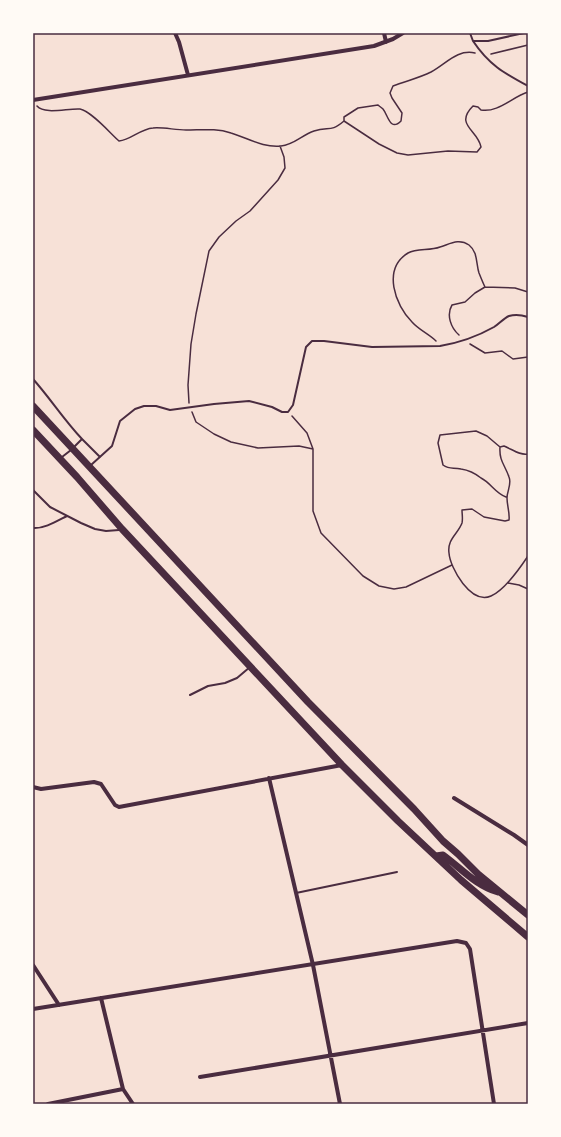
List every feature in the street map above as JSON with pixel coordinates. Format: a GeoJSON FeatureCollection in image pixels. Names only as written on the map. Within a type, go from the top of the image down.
{"type":"FeatureCollection","features":[{"type":"Feature","properties":{"kind":"main road"},"geometry":{"type":"LineString","coordinates":[[33,406],[308,702],[443,841],[528,915]]}},
{"type":"Feature","properties":{"kind":"main road"},"geometry":{"type":"LineString","coordinates":[[33,430],[122,530],[342,765],[398,821],[461,880],[528,937]]}},
{"type":"Feature","properties":{"kind":"main road"},"geometry":{"type":"LineString","coordinates":[[436,856],[443,854],[480,885],[487,889],[502,893]]}},
{"type":"Feature","properties":{"kind":"street"},"geometry":{"type":"LineString","coordinates":[[175,33],[188,74]]}},
{"type":"Feature","properties":{"kind":"street"},"geometry":{"type":"LineString","coordinates":[[384,33],[386,42]]}},
{"type":"Feature","properties":{"kind":"street"},"geometry":{"type":"LineString","coordinates":[[33,100],[188,74],[366,47],[386,42],[402,33]]}},
{"type":"Feature","properties":{"kind":"street"},"geometry":{"type":"LineString","coordinates":[[33,787],[41,789],[94,782],[101,784],[112,801],[119,807],[342,765]]}},
{"type":"Feature","properties":{"kind":"street"},"geometry":{"type":"LineString","coordinates":[[269,778],[313,965],[340,1104]]}},
{"type":"Feature","properties":{"kind":"street"},"geometry":{"type":"LineString","coordinates":[[454,798],[528,845]]}},
{"type":"Feature","properties":{"kind":"street"},"geometry":{"type":"LineString","coordinates":[[33,1009],[457,941],[466,943],[470,949],[494,1104]]}},
{"type":"Feature","properties":{"kind":"street"},"geometry":{"type":"LineString","coordinates":[[33,965],[60,1005]]}},
{"type":"Feature","properties":{"kind":"street"},"geometry":{"type":"LineString","coordinates":[[101,998],[123,1089],[134,1104]]}},
{"type":"Feature","properties":{"kind":"street"},"geometry":{"type":"LineString","coordinates":[[200,1077],[528,1023]]}},
{"type":"Feature","properties":{"kind":"street"},"geometry":{"type":"LineString","coordinates":[[48,1104],[123,1089]]}},
{"type":"Feature","properties":{"kind":"lane"},"geometry":{"type":"LineString","coordinates":[[470,33],[481,54],[500,71],[528,86]]}},
{"type":"Feature","properties":{"kind":"lane"},"geometry":{"type":"LineString","coordinates":[[474,41],[488,41],[524,33]]}},
{"type":"Feature","properties":{"kind":"lane"},"geometry":{"type":"LineString","coordinates":[[89,467],[112,446],[120,421],[135,409],[144,406],[156,406],[170,410],[249,401],[272,407],[282,412],[288,412],[293,405],[306,347],[312,341],[372,347],[440,346],[464,339],[495,327],[509,316],[521,315],[528,317]]}},
{"type":"Feature","properties":{"kind":"lane"},"geometry":{"type":"LineString","coordinates":[[33,379],[52,401],[68,424],[100,456]]}},
{"type":"Feature","properties":{"kind":"lane"},"geometry":{"type":"LineString","coordinates":[[60,460],[82,439]]}},
{"type":"Feature","properties":{"kind":"lane"},"geometry":{"type":"LineString","coordinates":[[33,490],[50,507],[95,529],[106,531],[122,530]]}},
{"type":"Feature","properties":{"kind":"lane"},"geometry":{"type":"LineString","coordinates":[[33,528],[51,524],[67,516]]}},
{"type":"Feature","properties":{"kind":"lane"},"geometry":{"type":"LineString","coordinates":[[190,695],[208,686],[225,683],[237,678],[251,667]]}},
{"type":"Feature","properties":{"kind":"lane"},"geometry":{"type":"LineString","coordinates":[[296,893],[397,872]]}},
{"type":"Feature","properties":{"kind":"path"},"geometry":{"type":"LineString","coordinates":[[36,106],[40,109],[49,110],[82,110],[88,113],[119,141],[126,140],[154,128],[188,130],[216,129],[231,132],[264,145],[280,146],[291,144],[316,130],[336,128],[344,121],[344,117],[358,108],[371,105],[378,105],[383,109],[389,122],[398,124],[401,121],[402,113],[390,93],[393,86],[432,72],[455,56],[468,51],[481,54],[493,54],[528,45]]}},
{"type":"Feature","properties":{"kind":"path"},"geometry":{"type":"LineString","coordinates":[[344,121],[379,144],[397,153],[408,155],[448,151],[477,152],[481,147],[480,141],[466,124],[466,116],[470,109],[473,106],[478,107],[481,110],[490,110],[499,107],[518,95],[528,92]]}},
{"type":"Feature","properties":{"kind":"path"},"geometry":{"type":"LineString","coordinates":[[440,346],[434,339],[412,322],[401,308],[395,295],[392,280],[394,269],[401,259],[413,251],[432,250],[453,242],[463,242],[469,245],[473,250],[478,272],[485,287]]}},
{"type":"Feature","properties":{"kind":"path"},"geometry":{"type":"LineString","coordinates":[[528,292],[515,288],[485,287],[465,302],[452,305],[449,311],[450,320],[455,332],[477,350],[485,353],[502,351],[513,359],[528,357]]}},
{"type":"Feature","properties":{"kind":"path"},"geometry":{"type":"LineString","coordinates":[[288,412],[296,419],[307,433],[313,449]]}},
{"type":"Feature","properties":{"kind":"path"},"geometry":{"type":"LineString","coordinates":[[507,497],[499,494],[483,478],[471,472],[461,469],[448,468],[443,465],[438,443],[440,435],[476,431],[487,436],[500,448],[500,454],[505,471],[509,477],[510,484],[507,497],[510,516],[509,520],[505,521],[484,517],[472,509],[462,510],[462,522],[450,540],[448,551],[452,565],[464,585],[473,593],[482,597],[491,597],[508,583],[528,556]]}},
{"type":"Feature","properties":{"kind":"path"},"geometry":{"type":"LineString","coordinates":[[500,448],[504,446],[513,449],[522,455],[528,454]]}},
{"type":"Feature","properties":{"kind":"path"},"geometry":{"type":"LineString","coordinates":[[508,583],[520,585],[528,589]]}}]}
